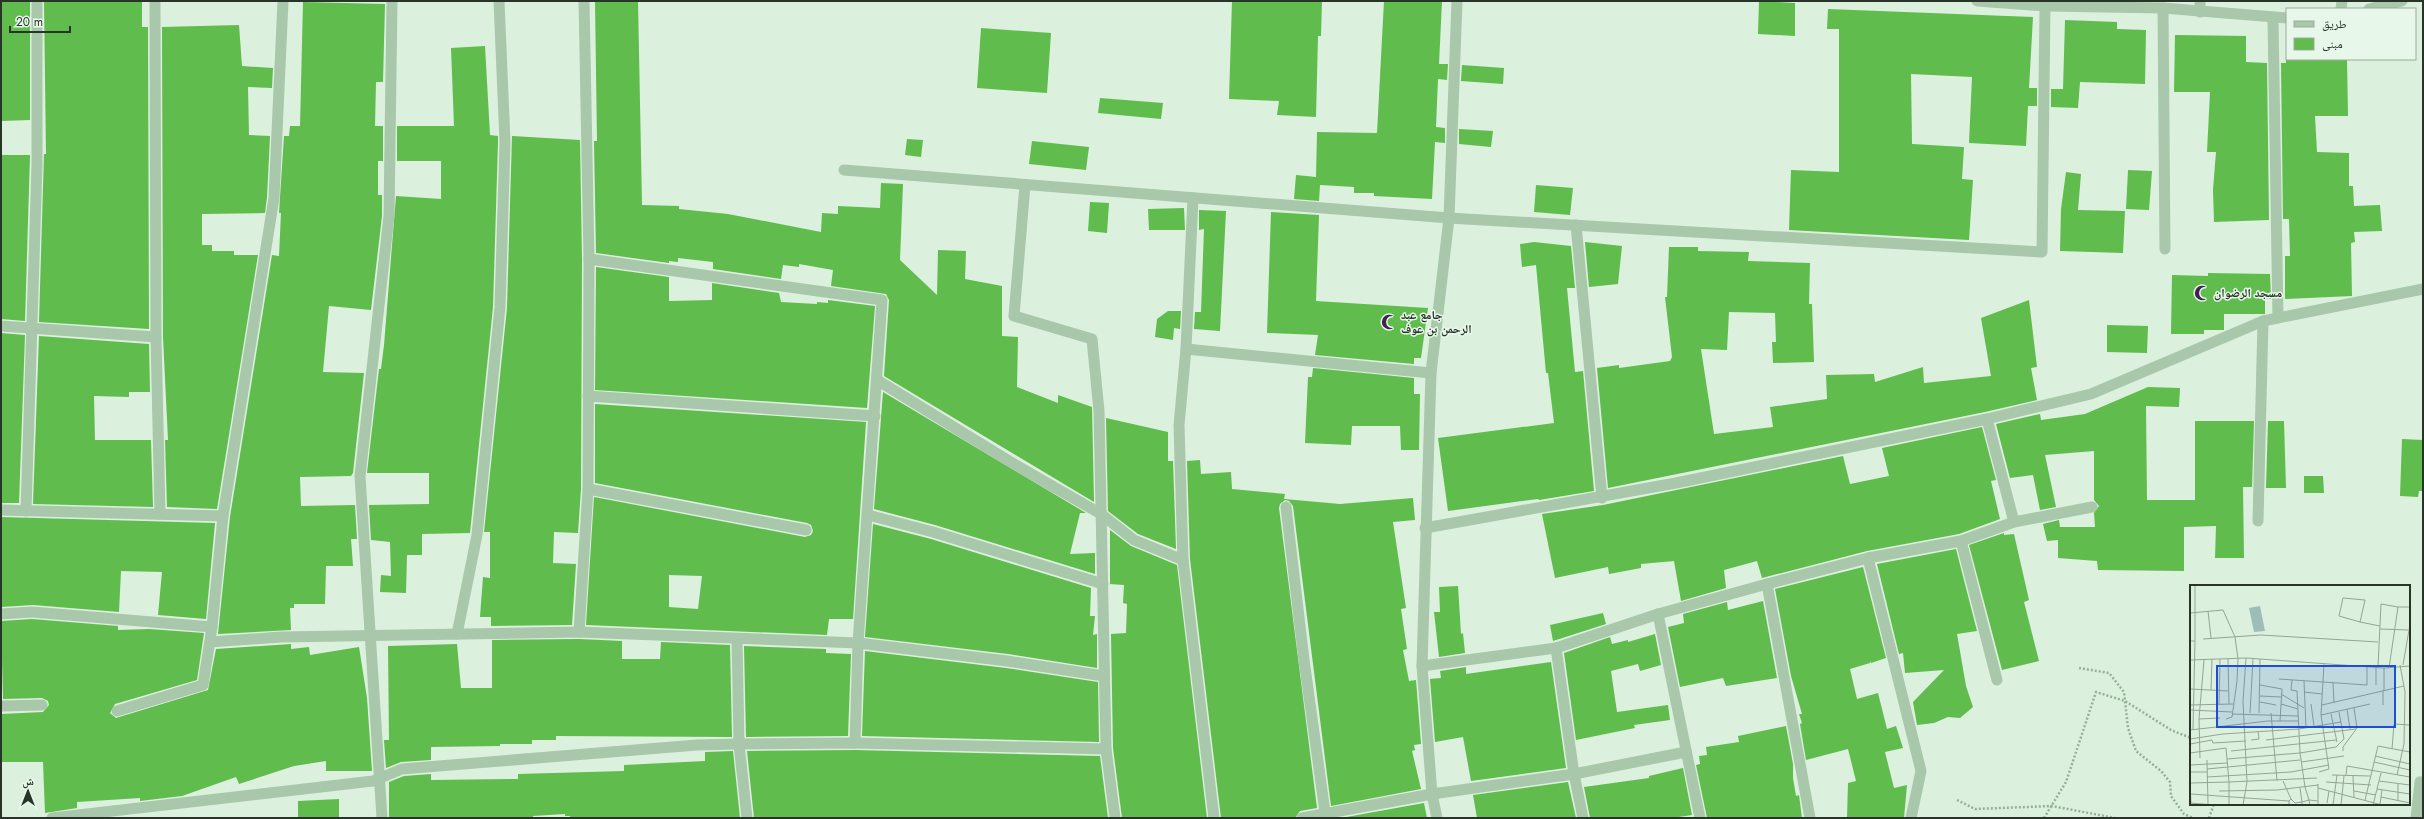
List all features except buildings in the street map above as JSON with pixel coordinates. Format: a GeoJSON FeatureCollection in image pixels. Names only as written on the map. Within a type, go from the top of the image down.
{"type":"FeatureCollection","features":[{"type":"Feature","properties":{"kind":"street"},"geometry":{"type":"LineString","coordinates":[[26,511],[30,328],[37,165],[37,1]]}},
{"type":"Feature","properties":{"kind":"street"},"geometry":{"type":"LineString","coordinates":[[155,1],[156,337],[160,514]]}},
{"type":"Feature","properties":{"kind":"street"},"geometry":{"type":"LineString","coordinates":[[117,711],[203,685],[212,627],[223,516],[274,198],[283,1]]}},
{"type":"Feature","properties":{"kind":"street"},"geometry":{"type":"LineString","coordinates":[[382,818],[360,476],[389,216],[392,1]]}},
{"type":"Feature","properties":{"kind":"street"},"geometry":{"type":"LineString","coordinates":[[457,634],[477,535],[500,307],[505,142],[499,1]]}},
{"type":"Feature","properties":{"kind":"street"},"geometry":{"type":"LineString","coordinates":[[579,632],[588,489],[589,259],[584,1]]}},
{"type":"Feature","properties":{"kind":"street"},"geometry":{"type":"LineString","coordinates":[[1437,818],[1432,794],[1422,666],[1431,372],[1449,218],[1457,1]]}},
{"type":"Feature","properties":{"kind":"street"},"geometry":{"type":"LineString","coordinates":[[1977,1],[2045,6],[2163,8],[2200,6],[2273,18],[2286,18]]}},
{"type":"Feature","properties":{"kind":"street"},"geometry":{"type":"LineString","coordinates":[[2373,8],[2402,1]]}},
{"type":"Feature","properties":{"kind":"street"},"geometry":{"type":"LineString","coordinates":[[844,170],[1449,218],[2042,252],[2045,6]]}},
{"type":"Feature","properties":{"kind":"street"},"geometry":{"type":"LineString","coordinates":[[2163,8],[2165,249]]}},
{"type":"Feature","properties":{"kind":"street"},"geometry":{"type":"LineString","coordinates":[[2273,18],[2278,318]]}},
{"type":"Feature","properties":{"kind":"street"},"geometry":{"type":"LineString","coordinates":[[1025,185],[1014,316],[1092,339],[1098,412],[1106,749],[1115,818]]}},
{"type":"Feature","properties":{"kind":"street"},"geometry":{"type":"LineString","coordinates":[[1193,198],[1186,349],[1179,425],[1183,560],[1214,818]]}},
{"type":"Feature","properties":{"kind":"street"},"geometry":{"type":"LineString","coordinates":[[1576,225],[1602,498]]}},
{"type":"Feature","properties":{"kind":"street"},"geometry":{"type":"LineString","coordinates":[[589,259],[882,300],[858,643],[855,742]]}},
{"type":"Feature","properties":{"kind":"street"},"geometry":{"type":"LineString","coordinates":[[1426,528],[1602,498],[1987,419],[2091,394],[2263,321],[2423,289]]}},
{"type":"Feature","properties":{"kind":"street"},"geometry":{"type":"LineString","coordinates":[[2258,521],[2263,321]]}},
{"type":"Feature","properties":{"kind":"street"},"geometry":{"type":"LineString","coordinates":[[1,326],[156,337]]}},
{"type":"Feature","properties":{"kind":"street"},"geometry":{"type":"LineString","coordinates":[[1186,349],[1431,372]]}},
{"type":"Feature","properties":{"kind":"street"},"geometry":{"type":"LineString","coordinates":[[877,380],[1008,461],[1101,514],[1134,540],[1183,560]]}},
{"type":"Feature","properties":{"kind":"street"},"geometry":{"type":"LineString","coordinates":[[588,396],[875,416]]}},
{"type":"Feature","properties":{"kind":"street"},"geometry":{"type":"LineString","coordinates":[[1987,419],[2014,522]]}},
{"type":"Feature","properties":{"kind":"street"},"geometry":{"type":"LineString","coordinates":[[588,489],[806,530]]}},
{"type":"Feature","properties":{"kind":"street"},"geometry":{"type":"LineString","coordinates":[[1286,507],[1304,660],[1325,812]]}},
{"type":"Feature","properties":{"kind":"street"},"geometry":{"type":"LineString","coordinates":[[1422,666],[1556,648],[1658,614],[1768,584],[1868,558],[1961,540],[2014,522],[2092,507]]}},
{"type":"Feature","properties":{"kind":"street"},"geometry":{"type":"LineString","coordinates":[[1,510],[223,516]]}},
{"type":"Feature","properties":{"kind":"street"},"geometry":{"type":"LineString","coordinates":[[868,515],[933,532],[1103,584]]}},
{"type":"Feature","properties":{"kind":"street"},"geometry":{"type":"LineString","coordinates":[[1961,540],[1997,680]]}},
{"type":"Feature","properties":{"kind":"street"},"geometry":{"type":"LineString","coordinates":[[1868,558],[1921,772],[1912,818]]}},
{"type":"Feature","properties":{"kind":"street"},"geometry":{"type":"LineString","coordinates":[[1768,584],[1810,818]]}},
{"type":"Feature","properties":{"kind":"street"},"geometry":{"type":"LineString","coordinates":[[1,614],[32,612],[212,627]]}},
{"type":"Feature","properties":{"kind":"street"},"geometry":{"type":"LineString","coordinates":[[1658,614],[1700,818]]}},
{"type":"Feature","properties":{"kind":"street"},"geometry":{"type":"LineString","coordinates":[[210,642],[280,637],[579,632],[858,643],[1007,661],[1104,676]]}},
{"type":"Feature","properties":{"kind":"street"},"geometry":{"type":"LineString","coordinates":[[737,639],[739,744],[747,818]]}},
{"type":"Feature","properties":{"kind":"street"},"geometry":{"type":"LineString","coordinates":[[1556,648],[1574,774],[1584,818]]}},
{"type":"Feature","properties":{"kind":"street"},"geometry":{"type":"LineString","coordinates":[[1,706],[42,705]]}},
{"type":"Feature","properties":{"kind":"street"},"geometry":{"type":"LineString","coordinates":[[52,818],[373,781],[402,770],[697,746],[855,742],[1106,749]]}},
{"type":"Feature","properties":{"kind":"street"},"geometry":{"type":"LineString","coordinates":[[1302,818],[1325,812],[1432,794],[1574,774],[1686,752]]}},
{"type":"Feature","properties":{"kind":"street"},"geometry":{"type":"LineString","coordinates":[[2416,818],[2420,782],[2423,782]]}},
{"type":"Feature","properties":{"kind":"path"},"geometry":{"type":"LineString","coordinates":[[2079,668],[2109,673],[2124,692],[2128,728],[2136,751],[2161,771],[2170,782],[2171,796],[2184,814],[2193,818]]}},
{"type":"Feature","properties":{"kind":"path"},"geometry":{"type":"LineString","coordinates":[[2044,818],[2066,782],[2096,692],[2125,701],[2171,730],[2190,738]]}},
{"type":"Feature","properties":{"kind":"path"},"geometry":{"type":"LineString","coordinates":[[1957,800],[1975,809],[2052,806],[2115,818]]}},
{"type":"Feature","properties":{"kind":"path"},"geometry":{"type":"LineString","coordinates":[[2209,818],[2214,805]]}},
{"type":"Feature","properties":{"kind":"place","name":"مسجد الرضوان"},"geometry":{"type":"Point","coordinates":[2202,293]}},
{"type":"Feature","properties":{"kind":"place","name":"جامع عبد الرحمن بن عوف"},"geometry":{"type":"Point","coordinates":[1389,322]}}]}
